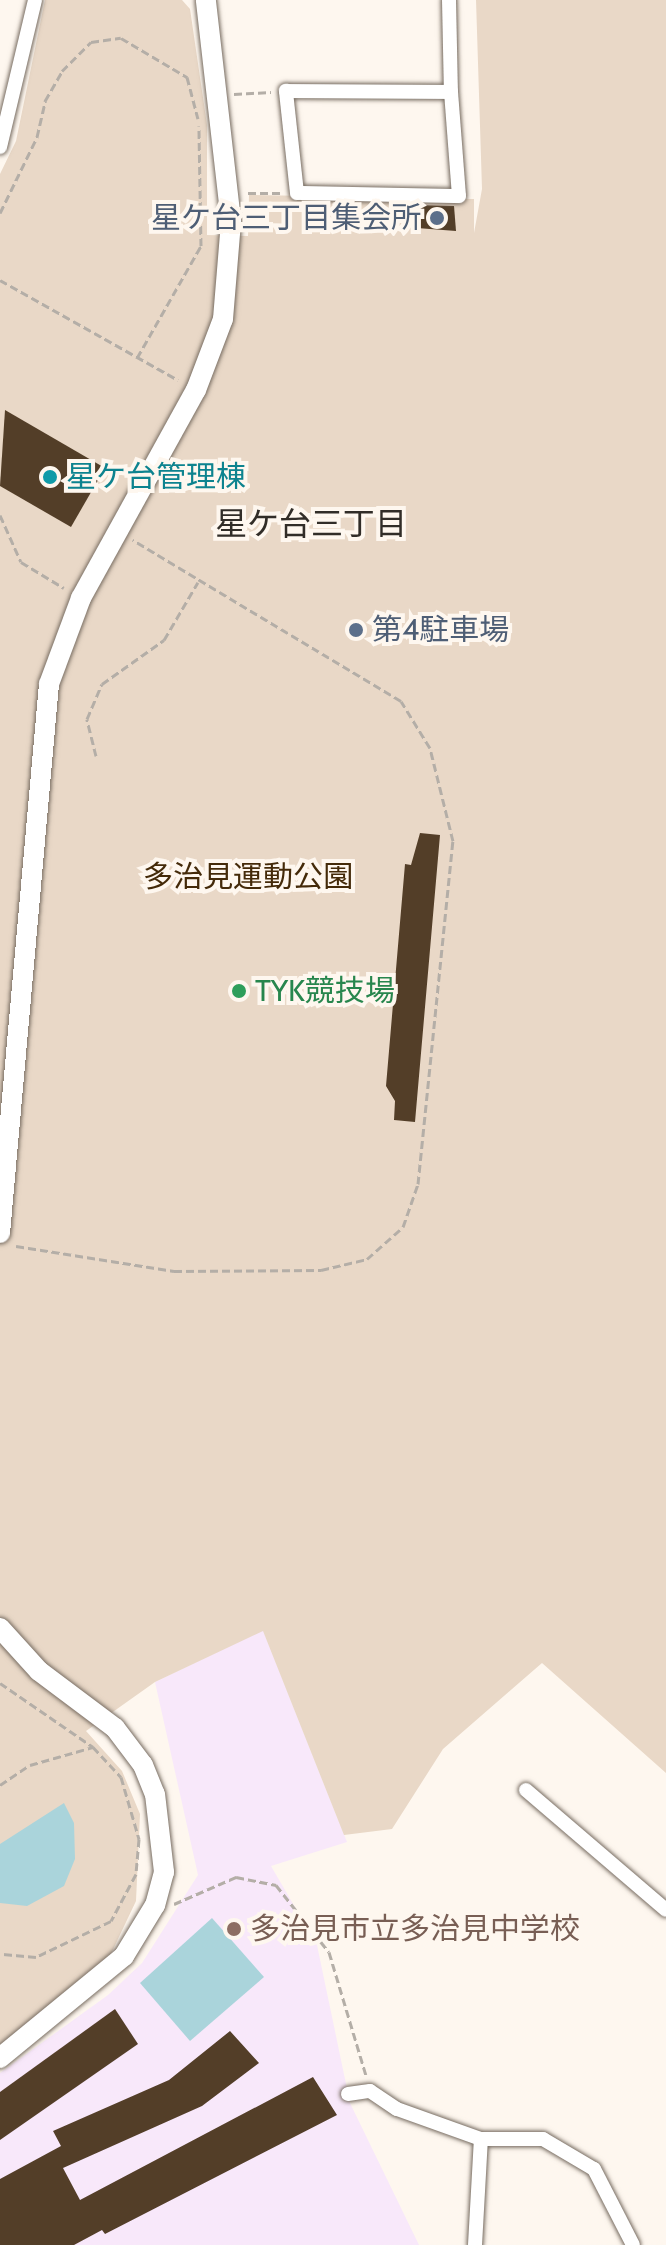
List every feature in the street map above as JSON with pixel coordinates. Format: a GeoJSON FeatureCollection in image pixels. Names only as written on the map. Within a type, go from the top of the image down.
{"type":"FeatureCollection","features":[{"type":"Feature","properties":{"kind":"street"},"geometry":{"type":"LineString","coordinates":[[0,147],[35,0]]}},
{"type":"Feature","properties":{"kind":"street"},"geometry":{"type":"LineString","coordinates":[[0,1233],[41,731],[61,640],[196,390],[225,306],[231,221],[225,192],[219,95],[206,0]]}},
{"type":"Feature","properties":{"kind":"street"},"geometry":{"type":"LineString","coordinates":[[449,0],[451,92],[459,196],[297,193],[286,91],[451,92]]}},
{"type":"Feature","properties":{"kind":"street"},"geometry":{"type":"LineString","coordinates":[[0,1628],[39,1671],[115,1728],[143,1765],[161,1832],[164,1872],[155,1905],[109,1972],[0,2058]]}},
{"type":"Feature","properties":{"kind":"street"},"geometry":{"type":"LineString","coordinates":[[526,1790],[666,1910]]}},
{"type":"Feature","properties":{"kind":"street"},"geometry":{"type":"LineString","coordinates":[[348,2094],[370,2091],[397,2109],[481,2139],[543,2139],[594,2169],[633,2245]]}},
{"type":"Feature","properties":{"kind":"street"},"geometry":{"type":"LineString","coordinates":[[475,2245],[481,2139]]}},
{"type":"Feature","properties":{"kind":"path"},"geometry":{"type":"LineString","coordinates":[[0,213],[51,91],[91,42],[121,38],[187,77],[199,121],[201,246],[137,358]]}},
{"type":"Feature","properties":{"kind":"path"},"geometry":{"type":"LineString","coordinates":[[219,95],[286,91]]}},
{"type":"Feature","properties":{"kind":"path"},"geometry":{"type":"LineString","coordinates":[[225,192],[297,193]]}},
{"type":"Feature","properties":{"kind":"path"},"geometry":{"type":"LineString","coordinates":[[0,280],[196,390]]}},
{"type":"Feature","properties":{"kind":"path"},"geometry":{"type":"LineString","coordinates":[[0,515],[21,562],[81,598]]}},
{"type":"Feature","properties":{"kind":"path"},"geometry":{"type":"LineString","coordinates":[[0,1244],[174,1271],[321,1270],[367,1259],[403,1227],[418,1184],[453,841],[430,748],[401,701],[198,582],[118,531]]}},
{"type":"Feature","properties":{"kind":"path"},"geometry":{"type":"LineString","coordinates":[[96,756],[87,719],[102,684],[164,640],[198,582]]}},
{"type":"Feature","properties":{"kind":"path"},"geometry":{"type":"LineString","coordinates":[[0,1683],[93,1747],[121,1777],[139,1839],[136,1874],[111,1921],[83,1938],[36,1957],[0,1954]]}},
{"type":"Feature","properties":{"kind":"path"},"geometry":{"type":"LineString","coordinates":[[0,1785],[30,1765],[93,1747]]}},
{"type":"Feature","properties":{"kind":"path"},"geometry":{"type":"LineString","coordinates":[[155,1905],[185,1904],[236,1877],[276,1885],[329,1952],[370,2091]]}},
{"type":"Feature","properties":{"kind":"shaded area","name":"多治見市立多治見中学校"},"geometry":{"type":"Polygon","coordinates":[[[263,1630],[347,1842],[271,1866],[317,1945],[350,2103],[419,2245],[0,2245],[0,2073],[108,1995],[142,1963],[198,1875],[155,1682],[263,1630]]]}},
{"type":"Feature","properties":{"kind":"green space","name":"多治見運動公園"},"geometry":{"type":"Polygon","coordinates":[[[45,0],[182,0],[190,9],[207,125],[207,235],[248,236],[249,195],[474,199],[474,233],[482,189],[476,0],[666,0],[666,1773],[542,1663],[443,1749],[392,1829],[344,1835],[263,1631],[155,1682],[86,1731],[122,1771],[140,1814],[136,1901],[108,1960],[0,2050],[0,174],[16,141],[45,0]]]}},
{"type":"Feature","properties":{"kind":"water"},"geometry":{"type":"Polygon","coordinates":[[[64,1803],[74,1823],[75,1859],[64,1886],[27,1906],[0,1903],[0,1844],[64,1803]]]}},
{"type":"Feature","properties":{"kind":"water"},"geometry":{"type":"Polygon","coordinates":[[[212,1918],[264,1977],[190,2041],[140,1983],[212,1918]]]}},
{"type":"Feature","properties":{"kind":"building","name":"星ケ台三丁目集会所"},"geometry":{"type":"Polygon","coordinates":[[[416,205],[454,206],[456,231],[417,228],[416,205]]]}},
{"type":"Feature","properties":{"kind":"building","name":"星ケ台管理棟"},"geometry":{"type":"Polygon","coordinates":[[[5,410],[105,468],[71,527],[0,486],[5,410]]]}},
{"type":"Feature","properties":{"kind":"building"},"geometry":{"type":"Polygon","coordinates":[[[420,833],[440,835],[415,1122],[394,1120],[395,1101],[386,1086],[405,864],[411,865],[420,833]]]}},
{"type":"Feature","properties":{"kind":"building"},"geometry":{"type":"Polygon","coordinates":[[[115,2009],[138,2044],[0,2140],[0,2092],[115,2009]]]}},
{"type":"Feature","properties":{"kind":"building"},"geometry":{"type":"Polygon","coordinates":[[[230,2031],[259,2063],[202,2106],[63,2168],[80,2200],[313,2077],[337,2115],[105,2234],[102,2230],[74,2245],[0,2245],[0,2179],[61,2146],[53,2131],[169,2080],[230,2031]]]}},
{"type":"Feature","properties":{"kind":"place","name":"星ケ台三丁目集会所"},"geometry":{"type":"Point","coordinates":[437,218]}},
{"type":"Feature","properties":{"kind":"place","name":"星ケ台管理棟"},"geometry":{"type":"Point","coordinates":[50,477]}},
{"type":"Feature","properties":{"kind":"place","name":"第4駐車場"},"geometry":{"type":"Point","coordinates":[356,630]}},
{"type":"Feature","properties":{"kind":"place","name":"TYK競技場"},"geometry":{"type":"Point","coordinates":[239,991]}},
{"type":"Feature","properties":{"kind":"place","name":"多治見市立多治見中学校"},"geometry":{"type":"Point","coordinates":[234,1929]}},
{"type":"Feature","properties":{"kind":"district","name":"星ケ台三丁目"},"geometry":{"type":"Point","coordinates":[311,524]}}]}
